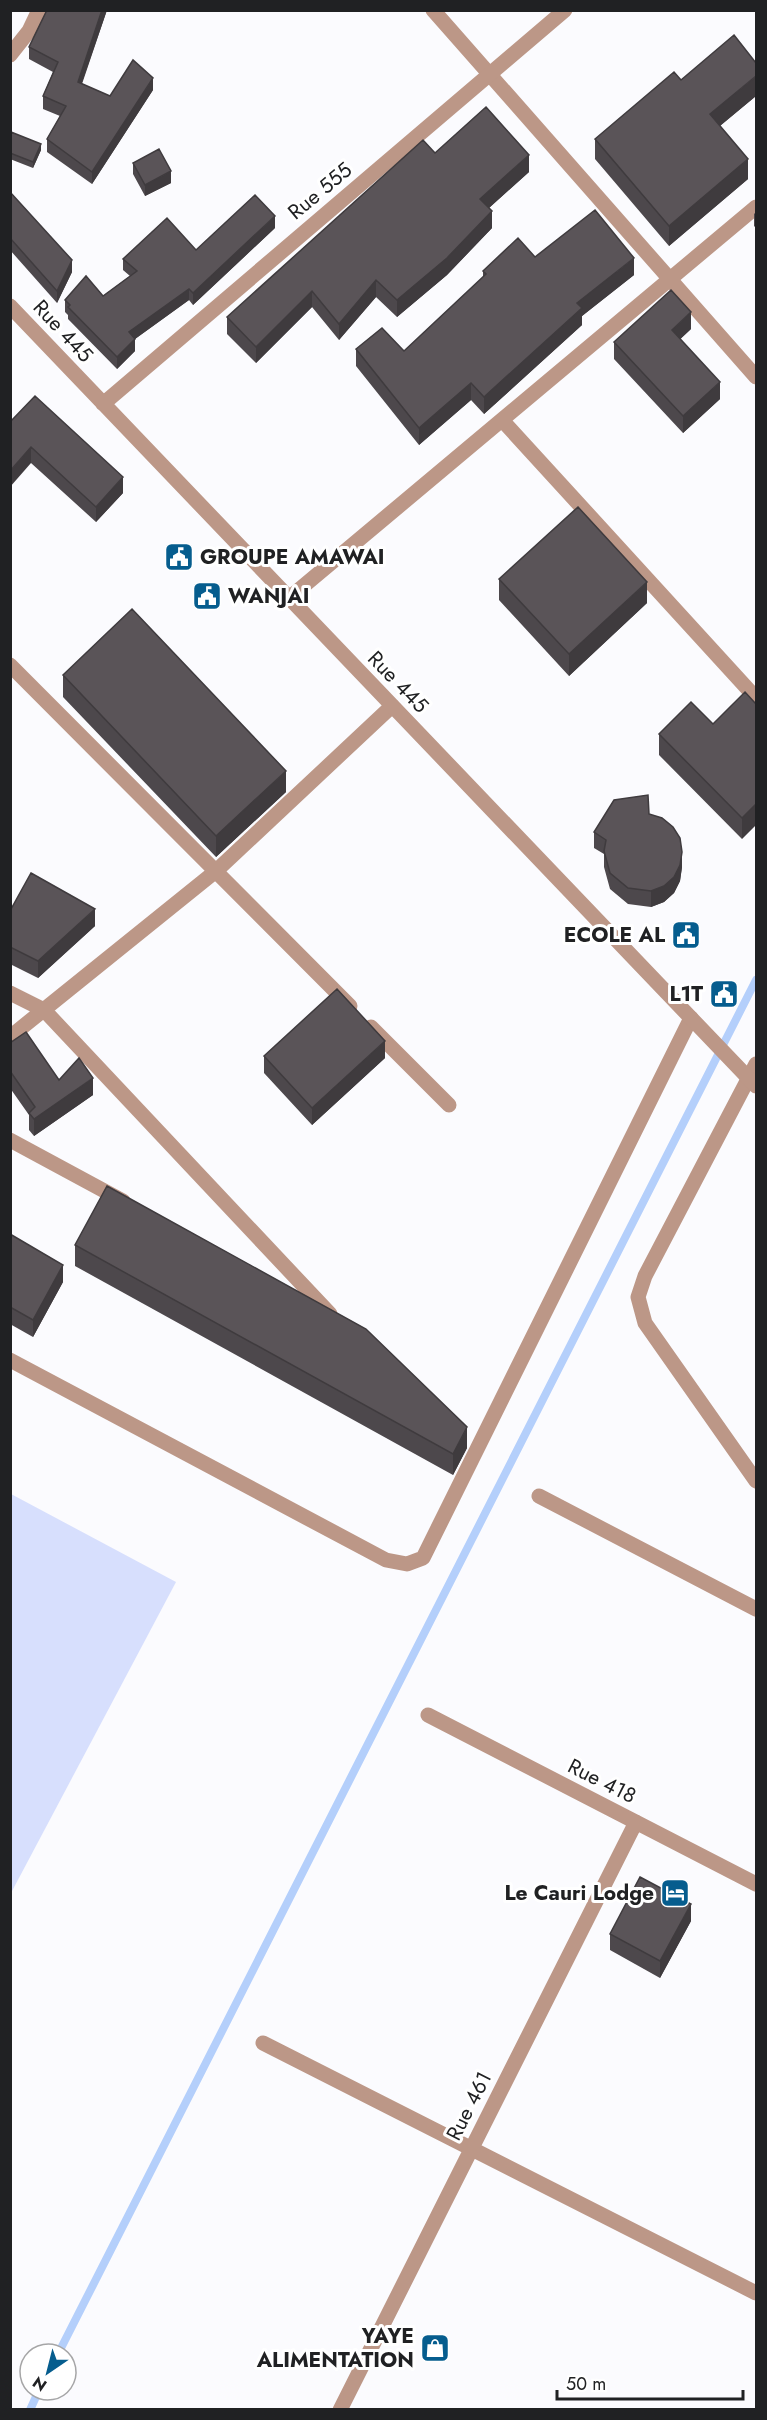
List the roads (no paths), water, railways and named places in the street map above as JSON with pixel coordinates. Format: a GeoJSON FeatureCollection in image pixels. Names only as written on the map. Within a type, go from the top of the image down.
{"type":"FeatureCollection","features":[{"type":"Feature","properties":{"kind":"street"},"geometry":{"type":"LineString","coordinates":[[10,55],[29,31],[39,10]]}},
{"type":"Feature","properties":{"kind":"street"},"geometry":{"type":"LineString","coordinates":[[433,10],[756,377]]}},
{"type":"Feature","properties":{"kind":"street","name":"Rue 555"},"geometry":{"type":"LineString","coordinates":[[103,404],[565,10]]}},
{"type":"Feature","properties":{"kind":"street"},"geometry":{"type":"LineString","coordinates":[[288,599],[756,207]]}},
{"type":"Feature","properties":{"kind":"street","name":"Rue 445"},"geometry":{"type":"LineString","coordinates":[[10,306],[695,1022],[733,1061],[754,1076]]}},
{"type":"Feature","properties":{"kind":"street"},"geometry":{"type":"LineString","coordinates":[[502,420],[756,698]]}},
{"type":"Feature","properties":{"kind":"street"},"geometry":{"type":"LineString","coordinates":[[12,670],[449,1105]]}},
{"type":"Feature","properties":{"kind":"street"},"geometry":{"type":"LineString","coordinates":[[10,1037],[216,872],[392,706]]}},
{"type":"Feature","properties":{"kind":"street"},"geometry":{"type":"LineString","coordinates":[[10,993],[44,1010],[335,1316],[289,1291]]}},
{"type":"Feature","properties":{"kind":"street"},"geometry":{"type":"LineString","coordinates":[[10,1360],[386,1560],[406,1564],[423,1557],[474,1440],[695,1022]]}},
{"type":"Feature","properties":{"kind":"street"},"geometry":{"type":"LineString","coordinates":[[754,1076],[645,1276],[638,1297],[645,1323],[756,1481]]}},
{"type":"Feature","properties":{"kind":"street"},"geometry":{"type":"LineString","coordinates":[[10,1140],[134,1207]]}},
{"type":"Feature","properties":{"kind":"street"},"geometry":{"type":"LineString","coordinates":[[539,1496],[756,1609]]}},
{"type":"Feature","properties":{"kind":"street","name":"Rue 418"},"geometry":{"type":"LineString","coordinates":[[428,1715],[756,1884]]}},
{"type":"Feature","properties":{"kind":"street","name":"Rue 461"},"geometry":{"type":"LineString","coordinates":[[340,2409],[636,1822]]}},
{"type":"Feature","properties":{"kind":"street"},"geometry":{"type":"LineString","coordinates":[[263,2043],[756,2293]]}},
{"type":"Feature","properties":{"kind":"waterway"},"geometry":{"type":"LineString","coordinates":[[64,2342],[756,980]]}},
{"type":"Feature","properties":{"kind":"waterway"},"geometry":{"type":"LineString","coordinates":[[30,2410],[34,2402]]}},
{"type":"Feature","properties":{"kind":"place","name":"GROUPE AMAWAI"},"geometry":{"type":"Point","coordinates":[179,557]}},
{"type":"Feature","properties":{"kind":"place","name":"WANJAI"},"geometry":{"type":"Point","coordinates":[207,596]}},
{"type":"Feature","properties":{"kind":"place","name":"ECOLE AL"},"geometry":{"type":"Point","coordinates":[686,935]}},
{"type":"Feature","properties":{"kind":"place","name":"L1T"},"geometry":{"type":"Point","coordinates":[724,994]}},
{"type":"Feature","properties":{"kind":"place","name":"Le Cauri Lodge"},"geometry":{"type":"Point","coordinates":[675,1893]}},
{"type":"Feature","properties":{"kind":"place","name":"YAYE ALIMENTATION"},"geometry":{"type":"Point","coordinates":[435,2348]}}]}
